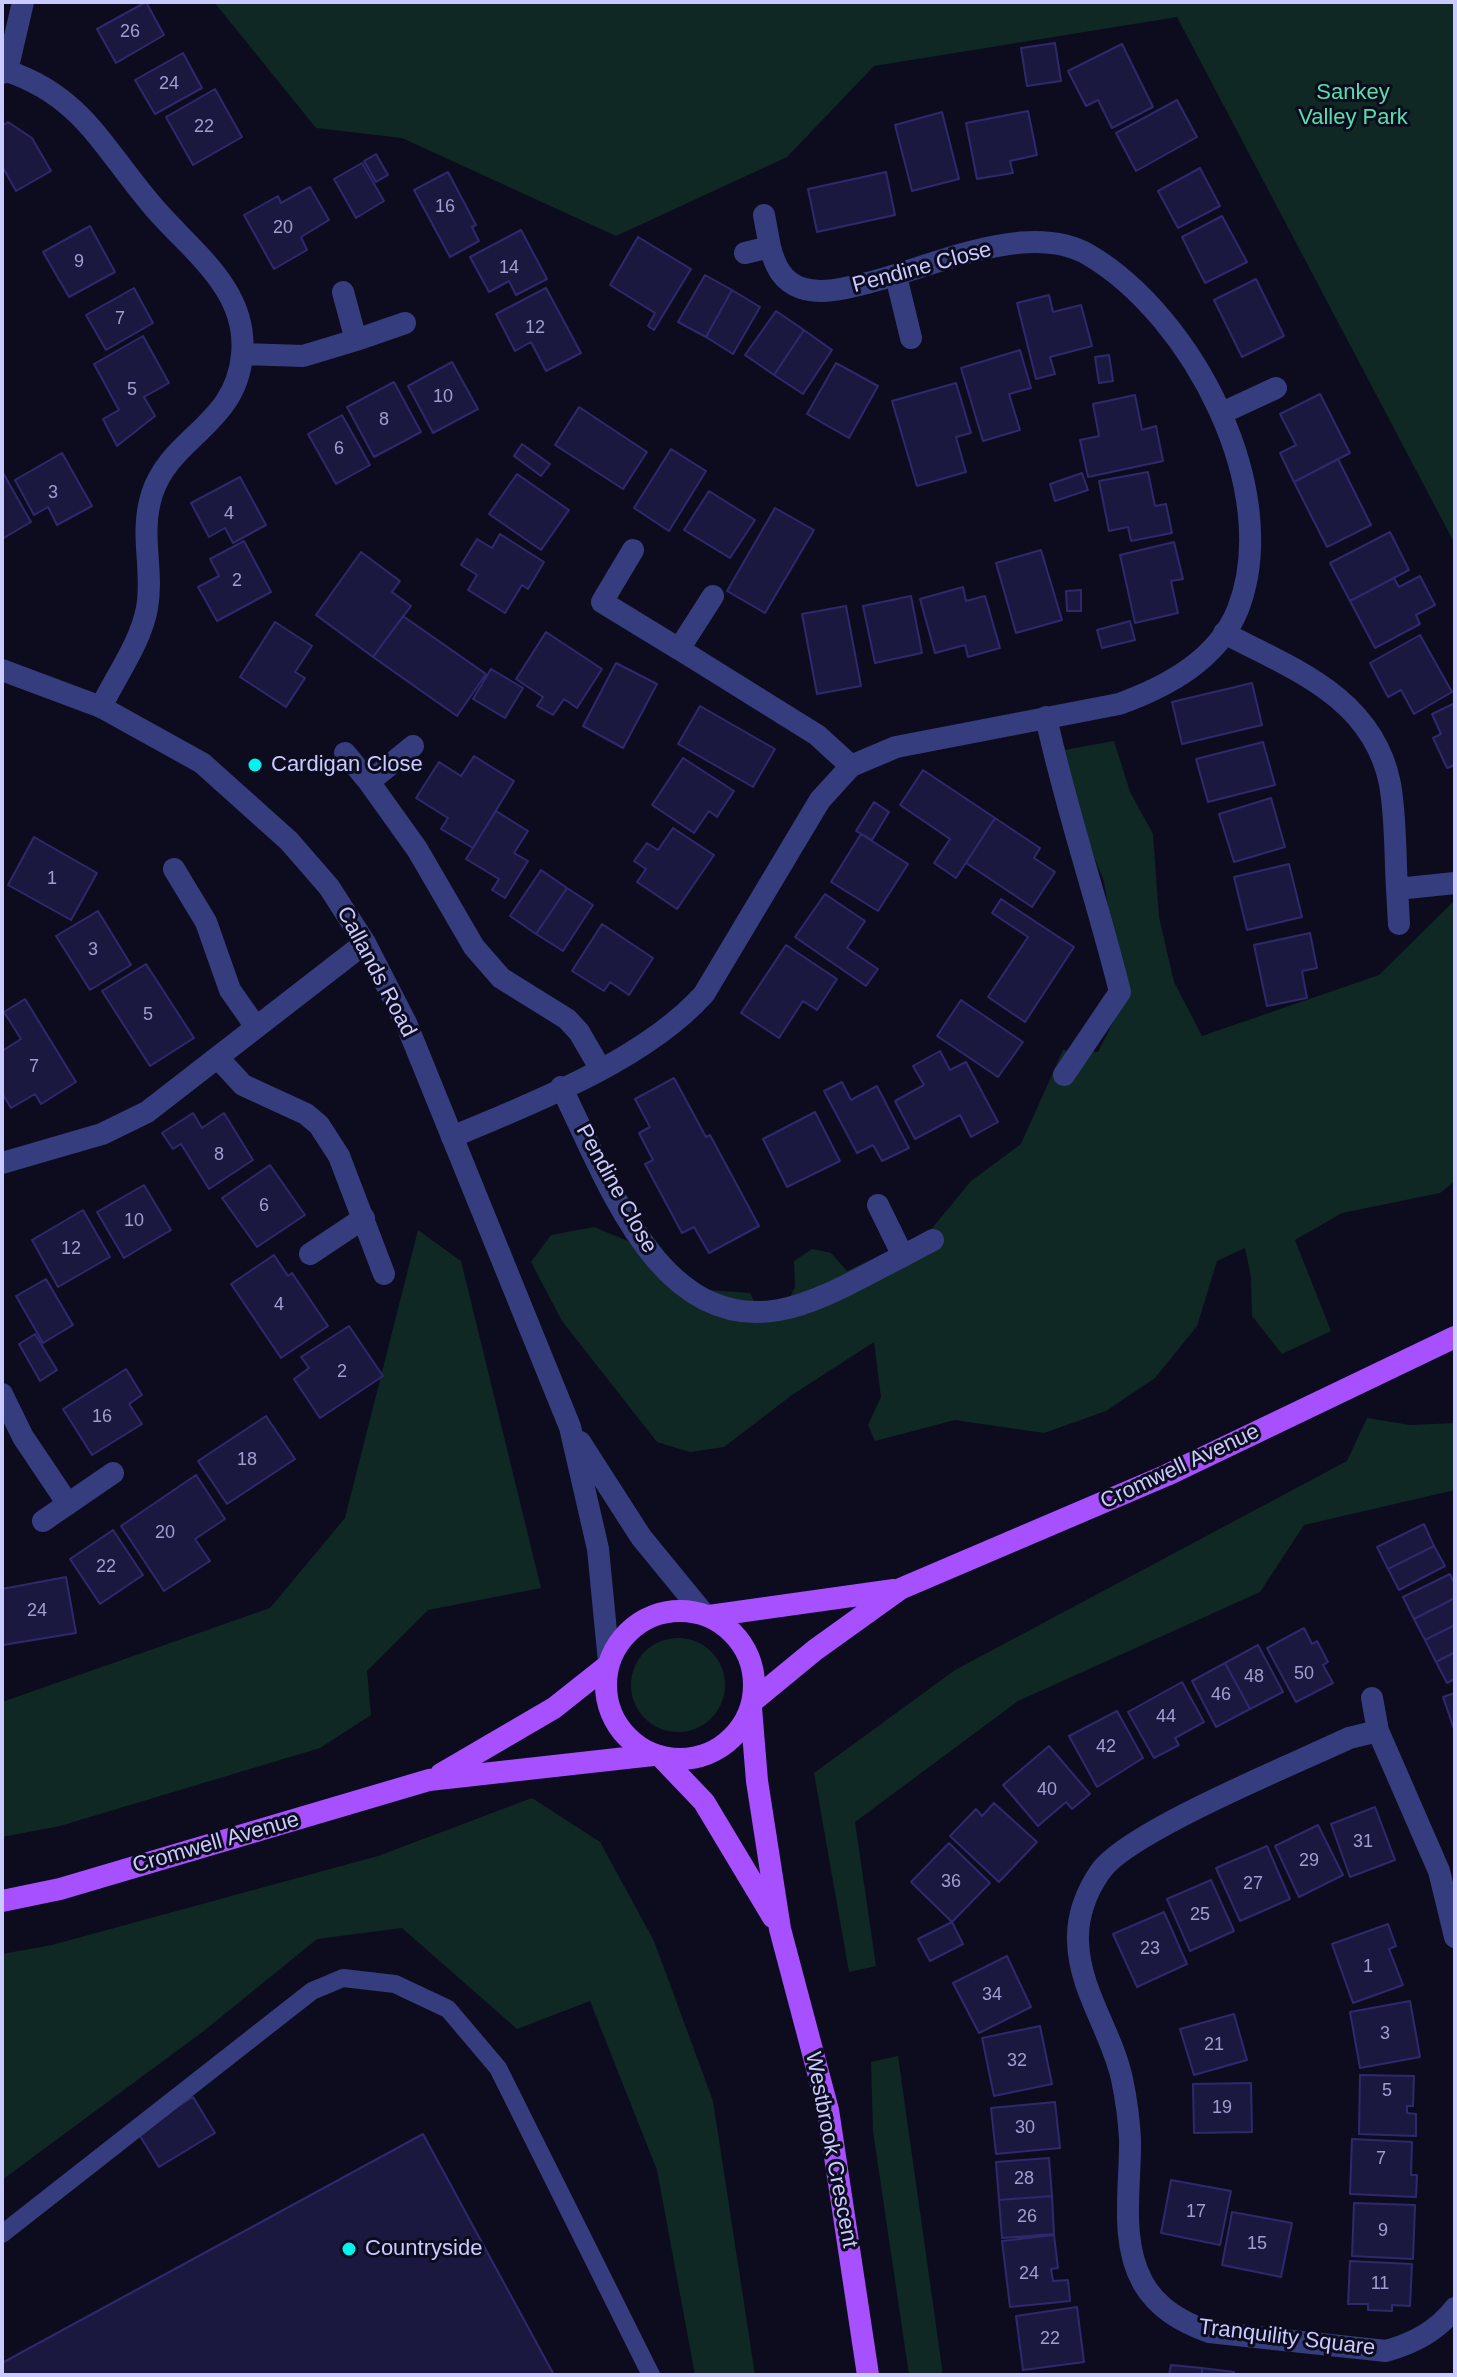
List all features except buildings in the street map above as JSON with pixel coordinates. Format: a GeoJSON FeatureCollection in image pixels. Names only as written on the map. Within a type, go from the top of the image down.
{"type":"FeatureCollection","features":[{"type":"Feature","properties":{"kind":"main road","name":"Cromwell Avenue"},"geometry":{"type":"LineString","coordinates":[[752,1704],[815,1650],[900,1589],[1167,1475],[1455,1337]]}},
{"type":"Feature","properties":{"kind":"main road","name":"Cromwell Avenue"},"geometry":{"type":"LineString","coordinates":[[707,1615],[900,1589]]}},
{"type":"Feature","properties":{"kind":"main road"},"geometry":{"type":"LineString","coordinates":[[681,1610],[707,1615],[731,1630],[746,1651],[754,1675],[752,1704],[741,1728],[726,1744],[706,1755],[685,1760],[658,1757],[619,1729],[609,1709],[605,1688],[608,1664],[619,1641],[636,1625],[657,1614],[681,1610]]}},
{"type":"Feature","properties":{"kind":"main road","name":"Cromwell Avenue"},"geometry":{"type":"LineString","coordinates":[[429,1780],[554,1708],[608,1664]]}},
{"type":"Feature","properties":{"kind":"main road","name":"Westbrook Crescent"},"geometry":{"type":"LineString","coordinates":[[752,1704],[757,1781],[780,1929],[828,2110],[868,2375]]}},
{"type":"Feature","properties":{"kind":"main road","name":"Cromwell Avenue"},"geometry":{"type":"LineString","coordinates":[[2,1901],[60,1889],[429,1780],[658,1757]]}},
{"type":"Feature","properties":{"kind":"main road","name":"Westbrook Crescent"},"geometry":{"type":"LineString","coordinates":[[658,1757],[704,1802],[780,1929]]}},
{"type":"Feature","properties":{"kind":"street"},"geometry":{"type":"LineString","coordinates":[[23,2],[5,72],[36,81],[63,99],[92,126],[151,205],[214,269],[240,327],[243,354],[226,405],[166,466],[153,491],[145,522],[147,609],[101,707]]}},
{"type":"Feature","properties":{"kind":"street","name":"Pendine Close"},"geometry":{"type":"LineString","coordinates":[[452,1137],[600,1068],[654,1040],[682,1019],[704,994],[820,800],[851,766],[896,747],[1119,704],[1152,692],[1179,677],[1224,633],[1238,610],[1248,574],[1250,538],[1234,445],[1222,413],[1197,371],[1136,287],[1086,253],[1047,242],[984,248],[843,289],[802,288],[787,281],[776,267],[764,215]]}},
{"type":"Feature","properties":{"kind":"street"},"geometry":{"type":"LineString","coordinates":[[745,253],[770,247]]}},
{"type":"Feature","properties":{"kind":"street"},"geometry":{"type":"LineString","coordinates":[[896,276],[911,338]]}},
{"type":"Feature","properties":{"kind":"street"},"geometry":{"type":"LineString","coordinates":[[343,292],[356,340]]}},
{"type":"Feature","properties":{"kind":"street"},"geometry":{"type":"LineString","coordinates":[[243,354],[303,356],[405,323]]}},
{"type":"Feature","properties":{"kind":"street"},"geometry":{"type":"LineString","coordinates":[[1222,413],[1276,388]]}},
{"type":"Feature","properties":{"kind":"street"},"geometry":{"type":"LineString","coordinates":[[633,550],[602,602],[817,735],[851,766]]}},
{"type":"Feature","properties":{"kind":"street"},"geometry":{"type":"LineString","coordinates":[[679,649],[713,596]]}},
{"type":"Feature","properties":{"kind":"street"},"geometry":{"type":"LineString","coordinates":[[1224,633],[1319,682],[1348,705],[1366,727],[1390,784],[1399,924]]}},
{"type":"Feature","properties":{"kind":"street","name":"Callands Road"},"geometry":{"type":"LineString","coordinates":[[2,670],[101,707],[202,763],[248,801],[329,887],[365,943],[406,1023],[570,1427],[598,1549],[608,1664]]}},
{"type":"Feature","properties":{"kind":"street"},"geometry":{"type":"LineString","coordinates":[[1046,717],[1063,797],[1101,914],[1120,992],[1064,1075]]}},
{"type":"Feature","properties":{"kind":"street"},"geometry":{"type":"LineString","coordinates":[[369,782],[413,746]]}},
{"type":"Feature","properties":{"kind":"street"},"geometry":{"type":"LineString","coordinates":[[345,753],[417,849],[474,947],[501,978],[567,1019],[579,1032],[600,1068]]}},
{"type":"Feature","properties":{"kind":"street"},"geometry":{"type":"LineString","coordinates":[[174,869],[206,922],[230,990],[256,1027]]}},
{"type":"Feature","properties":{"kind":"street"},"geometry":{"type":"LineString","coordinates":[[1397,889],[1455,883]]}},
{"type":"Feature","properties":{"kind":"street"},"geometry":{"type":"LineString","coordinates":[[2,1163],[125,1125],[218,1058],[365,943]]}},
{"type":"Feature","properties":{"kind":"street"},"geometry":{"type":"LineString","coordinates":[[218,1058],[243,1085],[306,1114],[319,1125],[339,1156],[384,1274]]}},
{"type":"Feature","properties":{"kind":"street","name":"Pendine Close"},"geometry":{"type":"LineString","coordinates":[[561,1087],[639,1240],[674,1281],[721,1306],[777,1310],[807,1302],[933,1240]]}},
{"type":"Feature","properties":{"kind":"street"},"geometry":{"type":"LineString","coordinates":[[878,1205],[903,1256]]}},
{"type":"Feature","properties":{"kind":"street"},"geometry":{"type":"LineString","coordinates":[[310,1254],[364,1218]]}},
{"type":"Feature","properties":{"kind":"street"},"geometry":{"type":"LineString","coordinates":[[2,1394],[23,1437],[68,1504]]}},
{"type":"Feature","properties":{"kind":"street","name":"Callands Road"},"geometry":{"type":"LineString","coordinates":[[570,1427],[641,1537],[707,1615]]}},
{"type":"Feature","properties":{"kind":"street"},"geometry":{"type":"LineString","coordinates":[[43,1521],[113,1473]]}},
{"type":"Feature","properties":{"kind":"street"},"geometry":{"type":"LineString","coordinates":[[1372,1698],[1378,1731],[1447,1869],[1455,1937]]}},
{"type":"Feature","properties":{"kind":"street","name":"Tranquility Square"},"geometry":{"type":"LineString","coordinates":[[1378,1731],[1349,1738],[1133,1842],[1116,1854],[1101,1869],[1084,1903],[1077,1939],[1080,1965],[1122,2078],[1130,2138],[1128,2199],[1132,2255],[1143,2283],[1161,2306],[1183,2322],[1209,2332],[1386,2351],[1409,2345],[1431,2332],[1455,2308]]}},
{"type":"Feature","properties":{"kind":"lane"},"geometry":{"type":"LineString","coordinates":[[2,2234],[312,1991],[343,1978],[395,1984],[448,2009],[498,2068],[651,2375]]}},
{"type":"Feature","properties":{"kind":"green space","name":"Sankey Valley Park"},"geometry":{"type":"Polygon","coordinates":[[[214,2],[1455,2],[1455,544],[1177,17],[874,66],[787,157],[616,236],[402,138],[316,128],[214,2]]]}},
{"type":"Feature","properties":{"kind":"green space"},"geometry":{"type":"Polygon","coordinates":[[[1114,741],[1130,792],[1153,834],[1159,917],[1174,982],[1202,1036],[1379,975],[1455,900],[1455,1181],[1440,1193],[1342,1213],[1295,1240],[1331,1331],[1282,1354],[1252,1316],[1251,1277],[1245,1248],[1217,1261],[1197,1326],[1155,1378],[1106,1411],[1044,1433],[955,1420],[875,1441],[868,1425],[881,1397],[874,1342],[792,1395],[724,1447],[690,1452],[657,1442],[562,1321],[531,1262],[551,1235],[594,1227],[635,1244],[708,1290],[750,1293],[765,1323],[780,1318],[795,1287],[794,1261],[812,1249],[831,1253],[847,1271],[929,1232],[971,1181],[1021,1144],[1063,1050],[1098,1052],[1123,1003],[1104,881],[1069,796],[1064,750],[1114,741]]]}},
{"type":"Feature","properties":{"kind":"green space"},"geometry":{"type":"Polygon","coordinates":[[[418,1230],[461,1261],[541,1588],[428,1610],[367,1671],[371,1715],[320,1748],[60,1826],[2,1837],[2,1702],[270,1608],[345,1518],[418,1230]]]}},
{"type":"Feature","properties":{"kind":"green space"},"geometry":{"type":"Polygon","coordinates":[[[1367,1418],[1410,1425],[1455,1423],[1455,1490],[1304,1525],[1260,1592],[1018,1701],[855,1822],[876,1966],[849,1972],[814,1773],[955,1670],[1347,1461],[1367,1418]]]}},
{"type":"Feature","properties":{"kind":"green space"},"geometry":{"type":"Polygon","coordinates":[[[678,1638],[696,1642],[711,1652],[721,1667],[725,1685],[721,1703],[711,1718],[696,1728],[678,1732],[660,1728],[645,1718],[635,1703],[631,1685],[635,1667],[645,1652],[660,1642],[678,1638]]]}},
{"type":"Feature","properties":{"kind":"green space"},"geometry":{"type":"Polygon","coordinates":[[[532,1798],[600,1842],[654,1941],[713,2101],[755,2375],[695,2375],[657,2170],[590,2001],[517,2029],[402,1928],[317,1939],[205,2030],[2,2180],[2,1954],[52,1945],[378,1856],[532,1798]]]}},
{"type":"Feature","properties":{"kind":"green space"},"geometry":{"type":"Polygon","coordinates":[[[898,2056],[943,2375],[909,2375],[873,2131],[871,2062],[898,2056]]]}},
{"type":"Feature","properties":{"kind":"place","name":"Cardigan Close"},"geometry":{"type":"Point","coordinates":[255,765]}},
{"type":"Feature","properties":{"kind":"place","name":"Countryside"},"geometry":{"type":"Point","coordinates":[349,2249]}}]}
